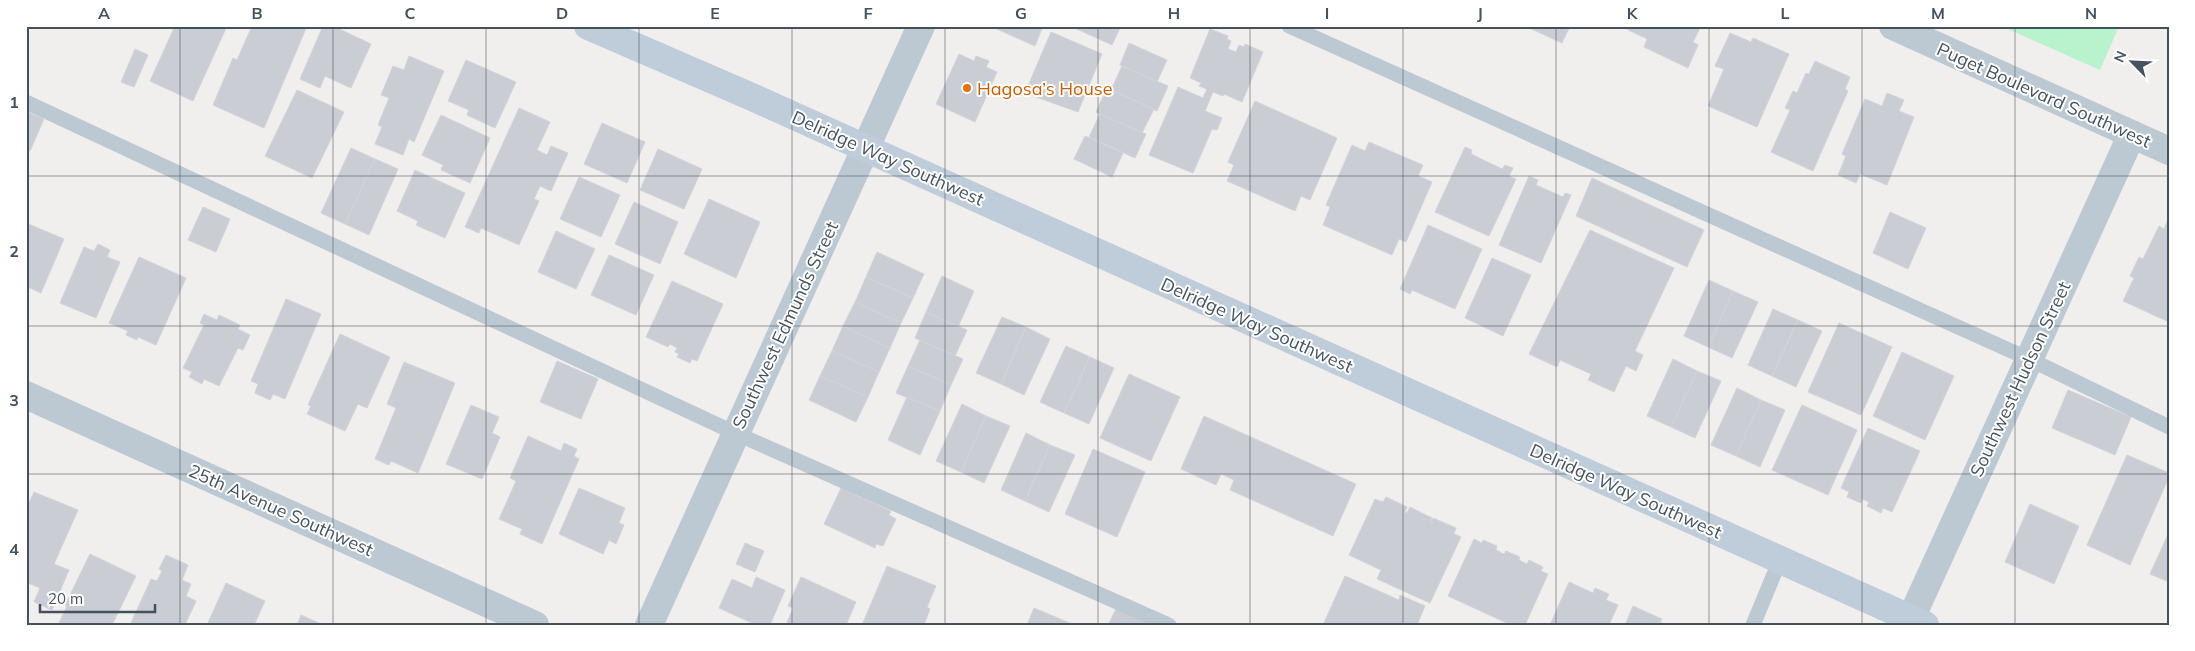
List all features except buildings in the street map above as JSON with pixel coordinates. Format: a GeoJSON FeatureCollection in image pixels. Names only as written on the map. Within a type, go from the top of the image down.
{"type":"FeatureCollection","features":[{"type":"Feature","properties":{"kind":"main road","name":"Delridge Way Southwest"},"geometry":{"type":"LineString","coordinates":[[588,26],[1780,560],[1915,623]]}},
{"type":"Feature","properties":{"kind":"street","name":"Southwest Edmunds Street"},"geometry":{"type":"LineString","coordinates":[[649,625],[922,26]]}},
{"type":"Feature","properties":{"kind":"street","name":"Puget Boulevard Southwest"},"geometry":{"type":"LineString","coordinates":[[1893,26],[2169,151]]}},
{"type":"Feature","properties":{"kind":"street","name":"Southwest Hudson Street"},"geometry":{"type":"LineString","coordinates":[[1915,623],[2029,360],[2132,134]]}},
{"type":"Feature","properties":{"kind":"street","name":"25th Avenue Southwest"},"geometry":{"type":"LineString","coordinates":[[26,395],[535,625]]}},
{"type":"Feature","properties":{"kind":"lane"},"geometry":{"type":"LineString","coordinates":[[1288,26],[2029,360],[2169,427]]}},
{"type":"Feature","properties":{"kind":"lane"},"geometry":{"type":"LineString","coordinates":[[26,102],[735,433],[1169,625]]}},
{"type":"Feature","properties":{"kind":"lane"},"geometry":{"type":"LineString","coordinates":[[1753,625],[1780,560]]}},
{"type":"Feature","properties":{"kind":"green space"},"geometry":{"type":"Polygon","coordinates":[[[2001,26],[2119,26],[2100,70],[2001,26]]]}},
{"type":"Feature","properties":{"kind":"place","name":"Hagosa’s House"},"geometry":{"type":"Point","coordinates":[967,88]}}]}
